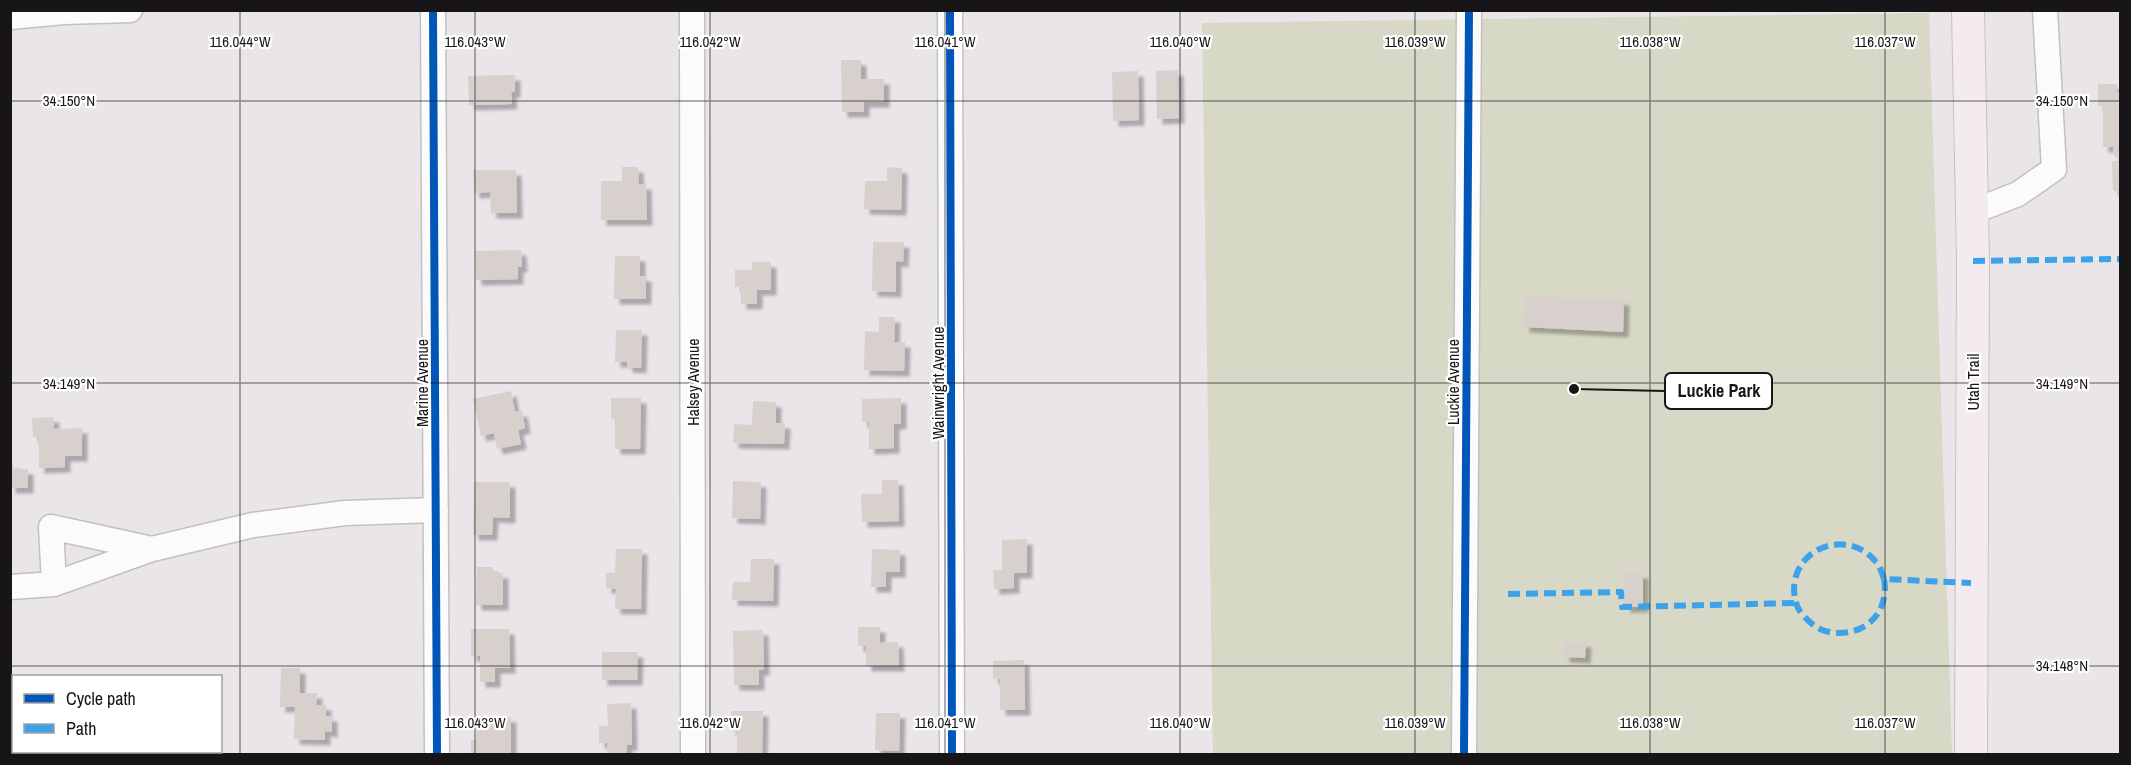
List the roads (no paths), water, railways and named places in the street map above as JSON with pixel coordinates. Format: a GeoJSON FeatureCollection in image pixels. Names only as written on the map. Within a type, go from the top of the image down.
{"type":"FeatureCollection","features":[{"type":"Feature","properties":{"kind":"main road","name":"Utah Trail"},"geometry":{"type":"LineString","coordinates":[[1968,10],[1972,212],[1971,754]]}},
{"type":"Feature","properties":{"kind":"street"},"geometry":{"type":"LineString","coordinates":[[10,17],[64,12],[130,10]]}},
{"type":"Feature","properties":{"kind":"street","name":"Marine Avenue"},"geometry":{"type":"LineString","coordinates":[[433,10],[437,754]]}},
{"type":"Feature","properties":{"kind":"street","name":"Halsey Avenue"},"geometry":{"type":"LineString","coordinates":[[692,10],[693,754]]}},
{"type":"Feature","properties":{"kind":"street","name":"Wainwright Avenue"},"geometry":{"type":"LineString","coordinates":[[950,10],[952,754]]}},
{"type":"Feature","properties":{"kind":"street","name":"Luckie Avenue"},"geometry":{"type":"LineString","coordinates":[[1464,754],[1469,10]]}},
{"type":"Feature","properties":{"kind":"street"},"geometry":{"type":"LineString","coordinates":[[1972,212],[2018,194],[2054,169],[2045,10]]}},
{"type":"Feature","properties":{"kind":"street"},"geometry":{"type":"LineString","coordinates":[[10,587],[54,584],[152,549],[253,525],[345,513],[436,510]]}},
{"type":"Feature","properties":{"kind":"street"},"geometry":{"type":"LineString","coordinates":[[54,584],[51,527],[152,549]]}},
{"type":"Feature","properties":{"kind":"place","name":"Luckie Park"},"geometry":{"type":"Point","coordinates":[1574,389]}}]}
